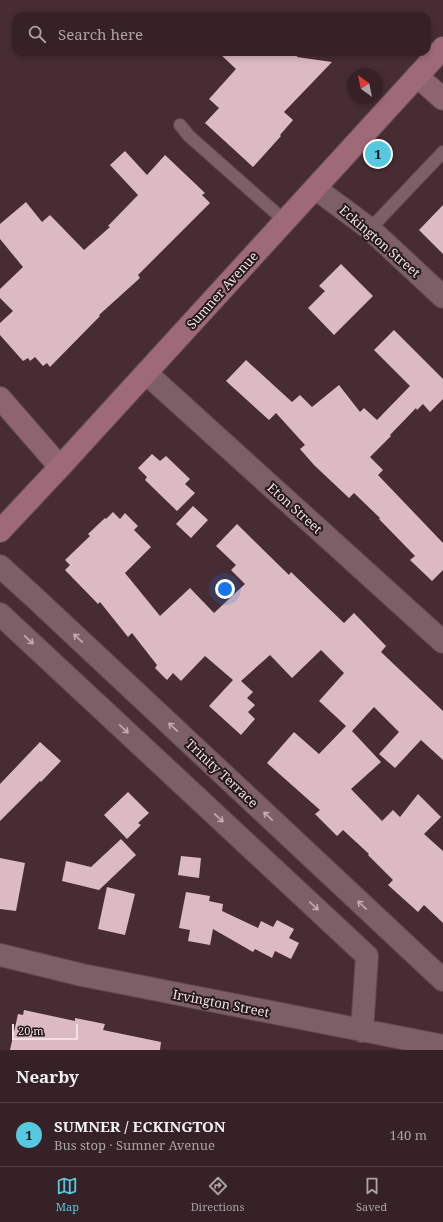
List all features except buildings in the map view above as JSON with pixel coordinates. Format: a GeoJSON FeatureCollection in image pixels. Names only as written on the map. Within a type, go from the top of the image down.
{"type":"FeatureCollection","features":[{"type":"Feature","properties":{"kind":"main road","name":"Sumner Avenue"},"geometry":{"type":"LineString","coordinates":[[0,531],[443,48]]}},
{"type":"Feature","properties":{"kind":"main road"},"geometry":{"type":"LineString","coordinates":[[417,76],[443,99]]}},
{"type":"Feature","properties":{"kind":"main road"},"geometry":{"type":"LineString","coordinates":[[0,398],[60,467]]}},
{"type":"Feature","properties":{"kind":"street","name":"Eckington Street"},"geometry":{"type":"LineString","coordinates":[[315,188],[370,229],[443,297]]}},
{"type":"Feature","properties":{"kind":"street","name":"Eton Street"},"geometry":{"type":"LineString","coordinates":[[146,373],[443,642]]}},
{"type":"Feature","properties":{"kind":"street","name":"Trinity Terrace"},"geometry":{"type":"LineString","coordinates":[[0,566],[443,980]]}},
{"type":"Feature","properties":{"kind":"street"},"geometry":{"type":"LineString","coordinates":[[0,614],[367,956]]}},
{"type":"Feature","properties":{"kind":"street"},"geometry":{"type":"LineString","coordinates":[[362,1030],[367,956],[391,931]]}},
{"type":"Feature","properties":{"kind":"street","name":"Irvington Street"},"geometry":{"type":"LineString","coordinates":[[0,955],[82,975],[443,1046]]}},
{"type":"Feature","properties":{"kind":"lane"},"geometry":{"type":"LineString","coordinates":[[180,125],[189,136],[285,221]]}},
{"type":"Feature","properties":{"kind":"lane"},"geometry":{"type":"LineString","coordinates":[[370,229],[443,152]]}},
{"type":"Feature","properties":{"kind":"place","name":"SUMNER / ECKINGTON"},"geometry":{"type":"Point","coordinates":[378,154]}}]}
